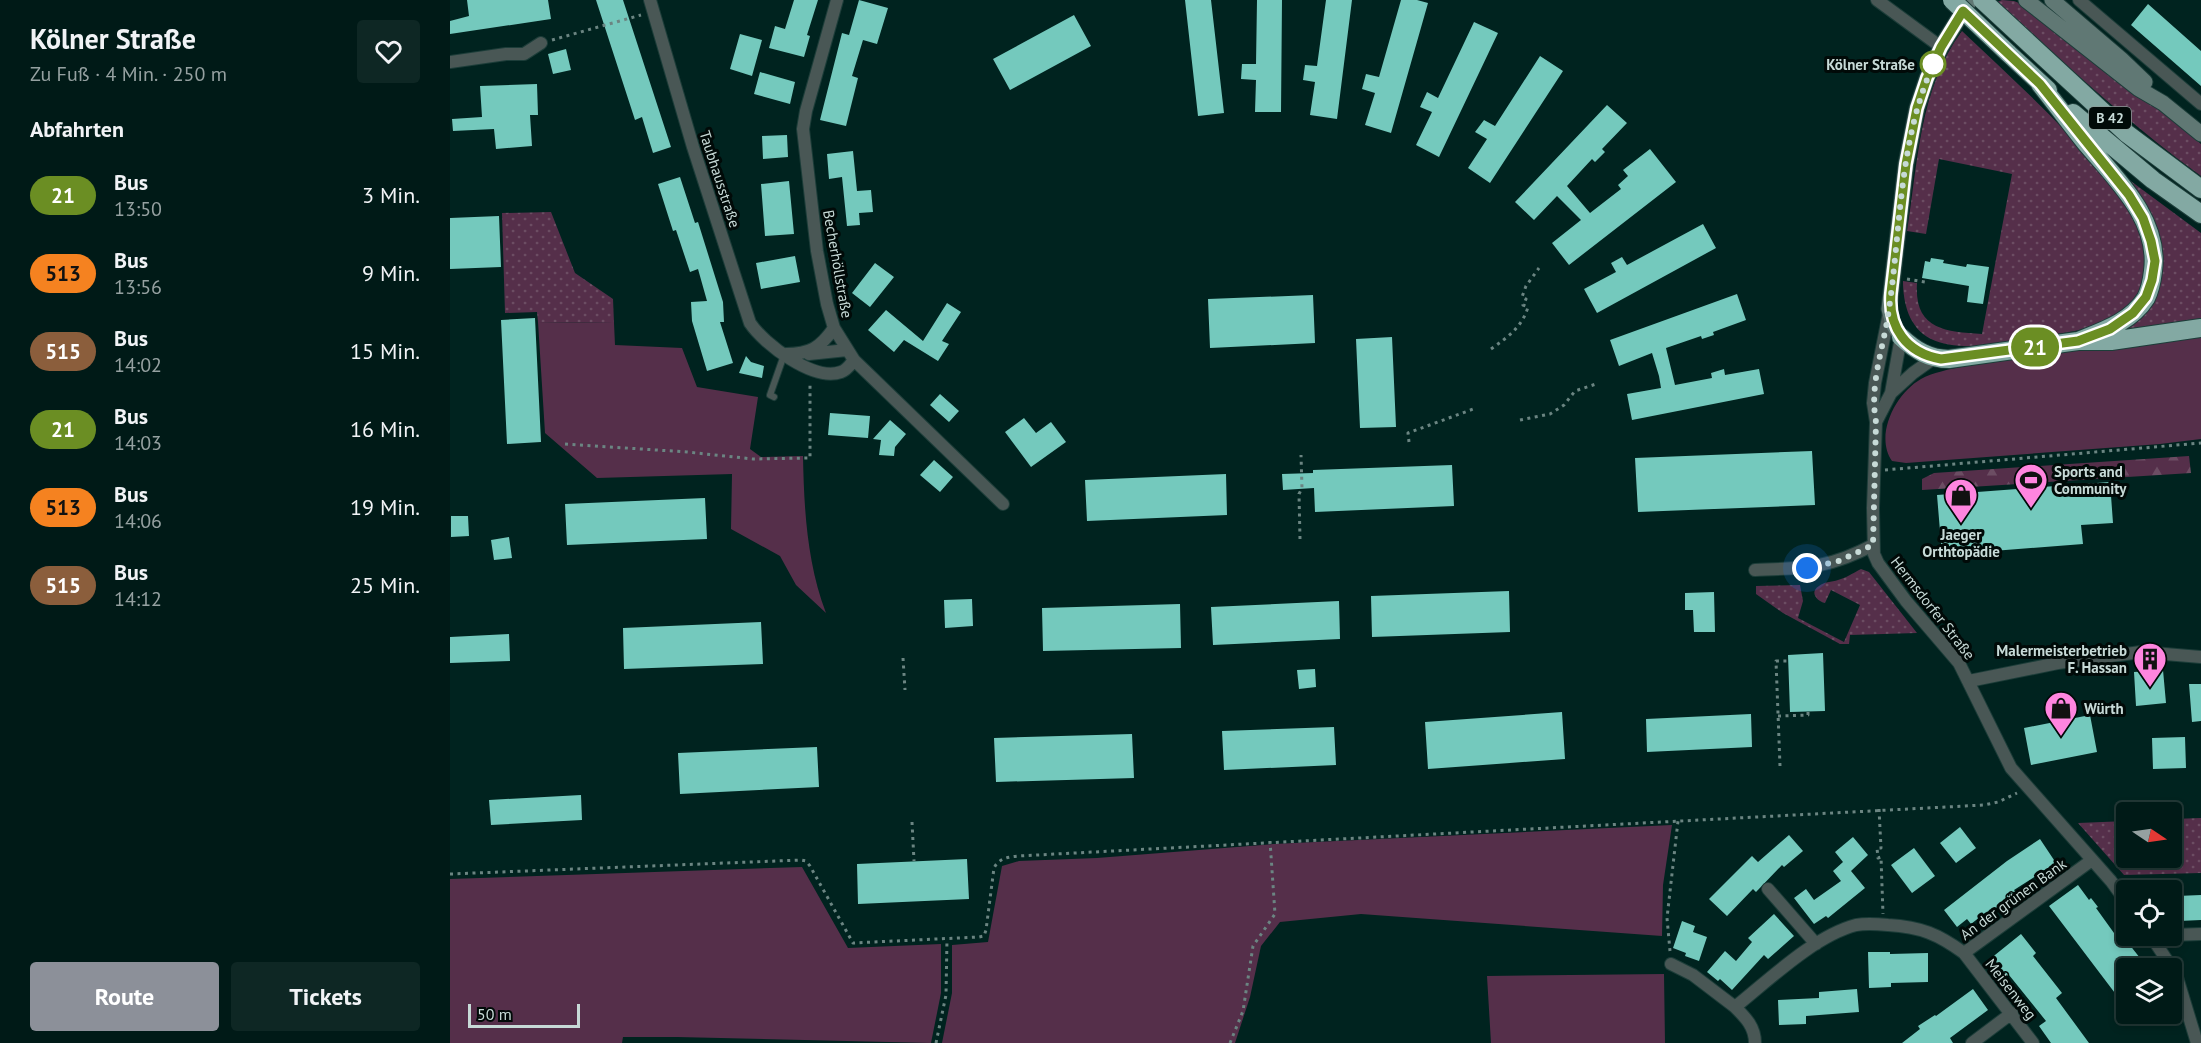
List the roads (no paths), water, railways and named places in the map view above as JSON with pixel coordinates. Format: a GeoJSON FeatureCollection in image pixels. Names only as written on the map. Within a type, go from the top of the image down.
{"type":"FeatureCollection","features":[{"type":"Feature","properties":{"kind":"highway","name":"B 42"},"geometry":{"type":"LineString","coordinates":[[1952,0],[2085,124],[2153,180],[2201,214]]}},
{"type":"Feature","properties":{"kind":"highway","name":"B 42"},"geometry":{"type":"LineString","coordinates":[[1982,0],[2126,133],[2201,189]]}},
{"type":"Feature","properties":{"kind":"highway"},"geometry":{"type":"LineString","coordinates":[[2040,84],[2129,195],[2143,218],[2155,261],[2146,297],[2133,313],[2110,329],[2078,341]]}},
{"type":"Feature","properties":{"kind":"highway"},"geometry":{"type":"LineString","coordinates":[[1901,337],[1913,348],[1934,358],[1949,359],[2078,341],[2111,341],[2201,328]]}},
{"type":"Feature","properties":{"kind":"street"},"geometry":{"type":"LineString","coordinates":[[652,5],[660,9],[663,0]]}},
{"type":"Feature","properties":{"kind":"street","name":"Becherhöllstraße"},"geometry":{"type":"LineString","coordinates":[[837,0],[803,129],[817,251],[834,328],[850,355],[1003,504]]}},
{"type":"Feature","properties":{"kind":"street"},"geometry":{"type":"LineString","coordinates":[[1877,0],[1941,47]]}},
{"type":"Feature","properties":{"kind":"street"},"geometry":{"type":"LineString","coordinates":[[1901,337],[1893,324],[1889,309],[1906,164],[1917,108],[1941,47],[1970,0]]}},
{"type":"Feature","properties":{"kind":"street"},"geometry":{"type":"LineString","coordinates":[[2026,0],[2139,88],[2163,103]]}},
{"type":"Feature","properties":{"kind":"street"},"geometry":{"type":"LineString","coordinates":[[2052,0],[2121,59],[2163,103],[2201,134]]}},
{"type":"Feature","properties":{"kind":"street"},"geometry":{"type":"LineString","coordinates":[[2079,0],[2201,104]]}},
{"type":"Feature","properties":{"kind":"street","name":"Taubhausstraße"},"geometry":{"type":"LineString","coordinates":[[652,5],[693,147],[750,323],[764,340],[784,354],[822,373],[838,373],[847,369],[850,355]]}},
{"type":"Feature","properties":{"kind":"street"},"geometry":{"type":"LineString","coordinates":[[450,62],[506,54],[524,54],[541,43]]}},
{"type":"Feature","properties":{"kind":"street","name":"Hermsdorfer Straße"},"geometry":{"type":"LineString","coordinates":[[1889,309],[1873,403],[1876,422],[1873,545],[1878,563],[1906,601],[1952,655],[1969,681],[2004,756],[2026,786],[2116,889]]}},
{"type":"Feature","properties":{"kind":"street"},"geometry":{"type":"LineString","coordinates":[[803,354],[824,343],[834,328]]}},
{"type":"Feature","properties":{"kind":"street","name":"Hermsdorfer Straße"},"geometry":{"type":"LineString","coordinates":[[1875,383],[1887,355],[1901,337]]}},
{"type":"Feature","properties":{"kind":"street","name":"Hermsdorfer Straße"},"geometry":{"type":"LineString","coordinates":[[1876,422],[1891,393],[1901,337]]}},
{"type":"Feature","properties":{"kind":"street"},"geometry":{"type":"LineString","coordinates":[[784,354],[816,355],[830,351],[850,355]]}},
{"type":"Feature","properties":{"kind":"street","name":"Hermsdorfer Straße"},"geometry":{"type":"LineString","coordinates":[[1891,393],[1934,358]]}},
{"type":"Feature","properties":{"kind":"street"},"geometry":{"type":"LineString","coordinates":[[1755,570],[1807,568],[1827,564],[1852,556],[1873,545]]}},
{"type":"Feature","properties":{"kind":"street"},"geometry":{"type":"LineString","coordinates":[[1969,681],[2058,663],[2142,652],[2201,657]]}},
{"type":"Feature","properties":{"kind":"street","name":"An der grünen Bank"},"geometry":{"type":"LineString","coordinates":[[1735,1007],[1816,944],[1838,932],[1858,925],[1912,926],[1935,934],[1964,953],[2092,860]]}},
{"type":"Feature","properties":{"kind":"street"},"geometry":{"type":"LineString","coordinates":[[1768,889],[1816,944]]}},
{"type":"Feature","properties":{"kind":"street"},"geometry":{"type":"LineString","coordinates":[[2182,935],[2201,934]]}},
{"type":"Feature","properties":{"kind":"street"},"geometry":{"type":"LineString","coordinates":[[2158,946],[2176,974],[2197,1043]]}},
{"type":"Feature","properties":{"kind":"street","name":"Meisenweg"},"geometry":{"type":"LineString","coordinates":[[1964,953],[2033,1043]]}},
{"type":"Feature","properties":{"kind":"street"},"geometry":{"type":"LineString","coordinates":[[1671,964],[1693,975],[1735,1007],[1748,1020],[1755,1033],[1755,1043]]}},
{"type":"Feature","properties":{"kind":"street"},"geometry":{"type":"LineString","coordinates":[[1972,1043],[2012,1013]]}},
{"type":"Feature","properties":{"kind":"lane"},"geometry":{"type":"LineString","coordinates":[[774,397],[770,395],[784,354]]}},
{"type":"Feature","properties":{"kind":"place","name":"Kölner Straße"},"geometry":{"type":"Point","coordinates":[1933,64]}},
{"type":"Feature","properties":{"kind":"place","name":"Sports and Community"},"geometry":{"type":"Point","coordinates":[2031,509]}},
{"type":"Feature","properties":{"kind":"place","name":"Jaeger Orthtopädie"},"geometry":{"type":"Point","coordinates":[1961,524]}},
{"type":"Feature","properties":{"kind":"place","name":"Malermeisterbetrieb F. Hassan"},"geometry":{"type":"Point","coordinates":[2150,688]}},
{"type":"Feature","properties":{"kind":"place","name":"Würth"},"geometry":{"type":"Point","coordinates":[2061,737]}}]}
